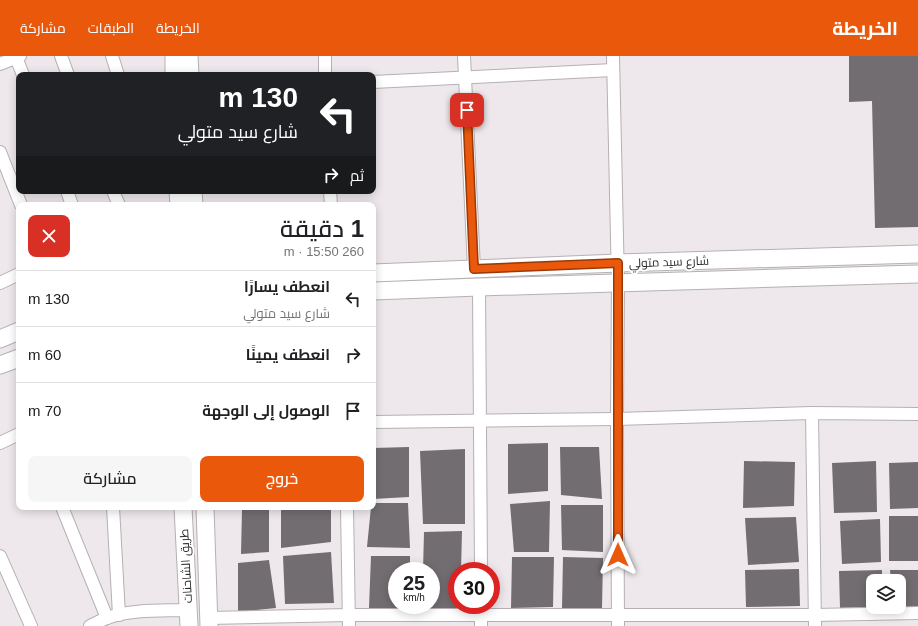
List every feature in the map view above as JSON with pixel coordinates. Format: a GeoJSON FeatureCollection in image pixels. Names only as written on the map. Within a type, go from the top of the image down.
{"type":"FeatureCollection","features":[{"type":"Feature","properties":{"kind":"street"},"geometry":{"type":"LineString","coordinates":[[61,56],[67,72]]}},
{"type":"Feature","properties":{"kind":"street"},"geometry":{"type":"LineString","coordinates":[[112,56],[117,72]]}},
{"type":"Feature","properties":{"kind":"street"},"geometry":{"type":"LineString","coordinates":[[174,56],[174,72]]}},
{"type":"Feature","properties":{"kind":"street"},"geometry":{"type":"LineString","coordinates":[[189,56],[190,72]]}},
{"type":"Feature","properties":{"kind":"street"},"geometry":{"type":"LineString","coordinates":[[325,56],[326,72]]}},
{"type":"Feature","properties":{"kind":"street"},"geometry":{"type":"LineString","coordinates":[[464,56],[474,269]]}},
{"type":"Feature","properties":{"kind":"street"},"geometry":{"type":"LineString","coordinates":[[612,56],[618,263],[618,621]]}},
{"type":"Feature","properties":{"kind":"street"},"geometry":{"type":"LineString","coordinates":[[0,64],[18,57],[21,72]]}},
{"type":"Feature","properties":{"kind":"street"},"geometry":{"type":"LineString","coordinates":[[376,82],[613,70]]}},
{"type":"Feature","properties":{"kind":"street"},"geometry":{"type":"LineString","coordinates":[[0,152],[4,171],[20,202]]}},
{"type":"Feature","properties":{"kind":"street"},"geometry":{"type":"LineString","coordinates":[[4,171],[16,166]]}},
{"type":"Feature","properties":{"kind":"street","name":"شارع سيد متولي"},"geometry":{"type":"LineString","coordinates":[[376,273],[618,263],[918,254]]}},
{"type":"Feature","properties":{"kind":"street","name":"شارع سيد متولي"},"geometry":{"type":"LineString","coordinates":[[376,291],[918,274]]}},
{"type":"Feature","properties":{"kind":"street"},"geometry":{"type":"LineString","coordinates":[[1,280],[16,275]]}},
{"type":"Feature","properties":{"kind":"street"},"geometry":{"type":"LineString","coordinates":[[479,287],[481,562]]}},
{"type":"Feature","properties":{"kind":"street"},"geometry":{"type":"LineString","coordinates":[[0,339],[16,332]]}},
{"type":"Feature","properties":{"kind":"street"},"geometry":{"type":"LineString","coordinates":[[0,365],[16,359]]}},
{"type":"Feature","properties":{"kind":"street"},"geometry":{"type":"LineString","coordinates":[[812,413],[814,621]]}},
{"type":"Feature","properties":{"kind":"street"},"geometry":{"type":"LineString","coordinates":[[376,422],[812,413],[918,414]]}},
{"type":"Feature","properties":{"kind":"street"},"geometry":{"type":"LineString","coordinates":[[0,443],[16,435]]}},
{"type":"Feature","properties":{"kind":"street"},"geometry":{"type":"LineString","coordinates":[[63,510],[113,617]]}},
{"type":"Feature","properties":{"kind":"street"},"geometry":{"type":"LineString","coordinates":[[113,510],[113,617]]}},
{"type":"Feature","properties":{"kind":"street","name":"طريق الشاحنات"},"geometry":{"type":"LineString","coordinates":[[183,510],[189,618]]}},
{"type":"Feature","properties":{"kind":"street","name":"طريق الشاحنات"},"geometry":{"type":"LineString","coordinates":[[205,510],[208,622]]}},
{"type":"Feature","properties":{"kind":"street"},"geometry":{"type":"LineString","coordinates":[[347,510],[349,620]]}},
{"type":"Feature","properties":{"kind":"street"},"geometry":{"type":"LineString","coordinates":[[0,556],[31,626]]}},
{"type":"Feature","properties":{"kind":"street"},"geometry":{"type":"LineString","coordinates":[[90,626],[113,617],[146,611],[189,618]]}},
{"type":"Feature","properties":{"kind":"street"},"geometry":{"type":"LineString","coordinates":[[208,622],[481,616],[618,621],[814,621],[918,613]]}},
{"type":"Feature","properties":{"kind":"building"},"geometry":{"type":"Polygon","coordinates":[[[849,56],[918,56],[918,227],[875,228],[872,101],[849,102],[849,56]]]}},
{"type":"Feature","properties":{"kind":"building"},"geometry":{"type":"Polygon","coordinates":[[[548,443],[548,491],[508,494],[508,444],[548,443]]]}},
{"type":"Feature","properties":{"kind":"building"},"geometry":{"type":"Polygon","coordinates":[[[409,447],[409,497],[376,499],[376,448],[409,447]]]}},
{"type":"Feature","properties":{"kind":"building"},"geometry":{"type":"Polygon","coordinates":[[[560,447],[599,447],[602,499],[561,495],[560,447]]]}},
{"type":"Feature","properties":{"kind":"building"},"geometry":{"type":"Polygon","coordinates":[[[465,449],[465,524],[423,524],[420,451],[465,449]]]}},
{"type":"Feature","properties":{"kind":"building"},"geometry":{"type":"Polygon","coordinates":[[[744,461],[795,462],[794,506],[743,508],[744,461]]]}},
{"type":"Feature","properties":{"kind":"building"},"geometry":{"type":"Polygon","coordinates":[[[876,461],[877,512],[834,513],[832,463],[876,461]]]}},
{"type":"Feature","properties":{"kind":"building"},"geometry":{"type":"Polygon","coordinates":[[[918,462],[918,508],[890,509],[889,463],[918,462]]]}},
{"type":"Feature","properties":{"kind":"building"},"geometry":{"type":"Polygon","coordinates":[[[550,501],[549,552],[514,552],[510,504],[550,501]]]}},
{"type":"Feature","properties":{"kind":"building"},"geometry":{"type":"Polygon","coordinates":[[[376,503],[408,503],[410,548],[367,547],[371,510],[376,510],[376,503]]]}},
{"type":"Feature","properties":{"kind":"building"},"geometry":{"type":"Polygon","coordinates":[[[561,505],[603,505],[603,552],[562,550],[561,505]]]}},
{"type":"Feature","properties":{"kind":"building"},"geometry":{"type":"Polygon","coordinates":[[[242,510],[269,510],[269,552],[241,554],[242,510]]]}},
{"type":"Feature","properties":{"kind":"building"},"geometry":{"type":"Polygon","coordinates":[[[281,510],[331,510],[331,542],[281,548],[281,510]]]}},
{"type":"Feature","properties":{"kind":"building"},"geometry":{"type":"Polygon","coordinates":[[[889,516],[918,516],[918,561],[889,561],[889,516]]]}},
{"type":"Feature","properties":{"kind":"building"},"geometry":{"type":"Polygon","coordinates":[[[796,517],[799,562],[748,565],[745,518],[796,517]]]}},
{"type":"Feature","properties":{"kind":"building"},"geometry":{"type":"Polygon","coordinates":[[[880,519],[881,562],[842,564],[840,521],[880,519]]]}},
{"type":"Feature","properties":{"kind":"building"},"geometry":{"type":"Polygon","coordinates":[[[462,531],[461,562],[448,562],[448,608],[440,608],[440,562],[423,562],[424,532],[462,531]]]}},
{"type":"Feature","properties":{"kind":"building"},"geometry":{"type":"Polygon","coordinates":[[[331,552],[334,603],[285,604],[283,556],[331,552]]]}},
{"type":"Feature","properties":{"kind":"building"},"geometry":{"type":"Polygon","coordinates":[[[371,556],[410,556],[410,562],[388,562],[388,608],[369,608],[371,556]]]}},
{"type":"Feature","properties":{"kind":"building"},"geometry":{"type":"Polygon","coordinates":[[[512,557],[554,557],[553,607],[511,608],[512,557]]]}},
{"type":"Feature","properties":{"kind":"building"},"geometry":{"type":"Polygon","coordinates":[[[563,557],[603,558],[602,608],[562,608],[563,557]]]}},
{"type":"Feature","properties":{"kind":"building"},"geometry":{"type":"Polygon","coordinates":[[[269,560],[276,608],[238,612],[238,563],[269,560]]]}},
{"type":"Feature","properties":{"kind":"building"},"geometry":{"type":"Polygon","coordinates":[[[799,569],[800,606],[746,607],[745,570],[799,569]]]}},
{"type":"Feature","properties":{"kind":"building"},"geometry":{"type":"Polygon","coordinates":[[[882,570],[882,574],[866,574],[866,607],[840,608],[839,571],[882,570]]]}},
{"type":"Feature","properties":{"kind":"building"},"geometry":{"type":"Polygon","coordinates":[[[890,570],[918,570],[918,609],[906,609],[906,574],[890,574],[890,570]]]}},
{"type":"Feature","properties":{"kind":"route"},"geometry":{"type":"LineString","coordinates":[[467,110],[474,269],[618,263],[618,555]]}}]}
